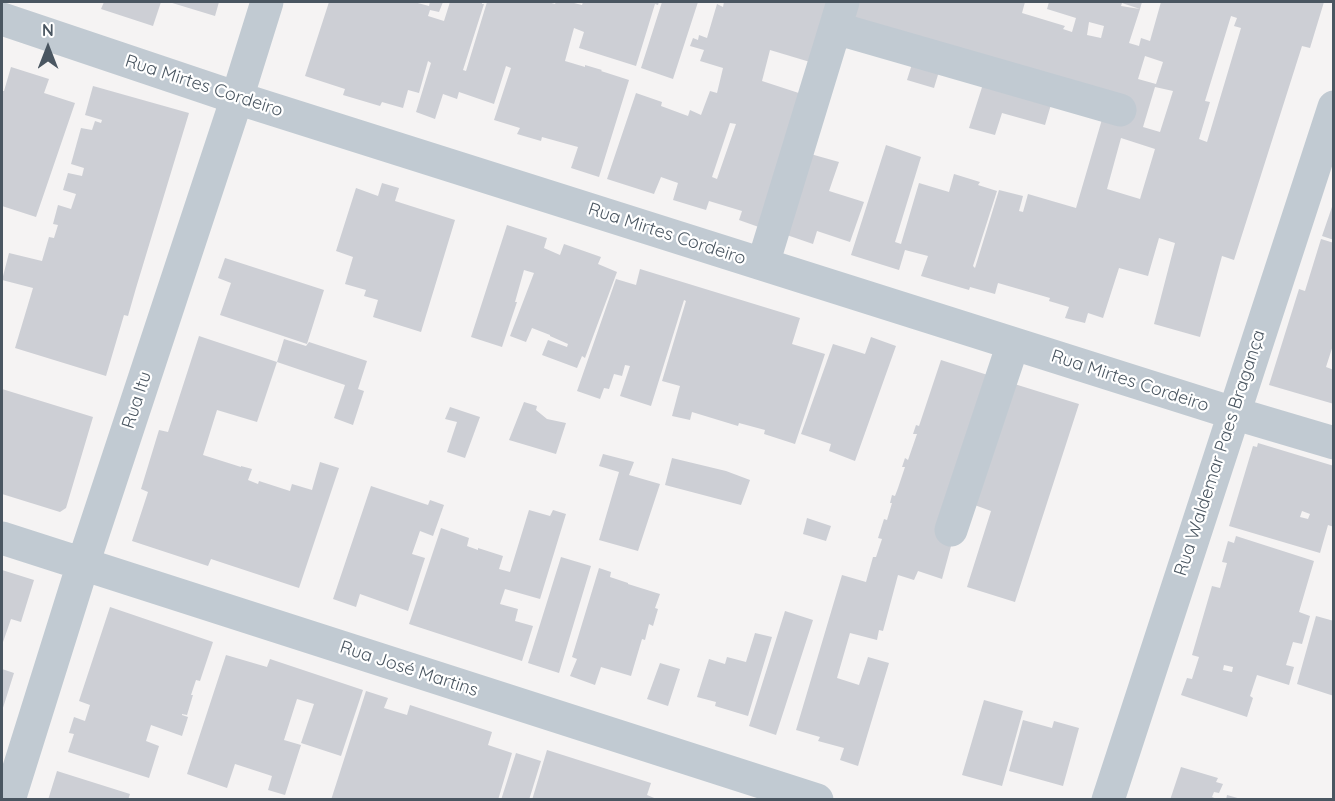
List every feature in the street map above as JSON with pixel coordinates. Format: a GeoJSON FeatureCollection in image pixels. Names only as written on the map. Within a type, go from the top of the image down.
{"type":"FeatureCollection","features":[{"type":"Feature","properties":{"kind":"street","name":"Rua Itu"},"geometry":{"type":"LineString","coordinates":[[9,800],[83,564],[267,2]]}},
{"type":"Feature","properties":{"kind":"street"},"geometry":{"type":"LineString","coordinates":[[763,264],[839,15],[1120,110]]}},
{"type":"Feature","properties":{"kind":"street","name":"Rua Mirtes Cordeiro"},"geometry":{"type":"LineString","coordinates":[[2,19],[237,98],[1012,344],[1334,443]]}},
{"type":"Feature","properties":{"kind":"street","name":"Rua Waldemar Paes Bragança"},"geometry":{"type":"LineString","coordinates":[[1108,800],[1334,107]]}},
{"type":"Feature","properties":{"kind":"street"},"geometry":{"type":"LineString","coordinates":[[951,530],[1012,344]]}},
{"type":"Feature","properties":{"kind":"street","name":"Rua José Martins"},"geometry":{"type":"LineString","coordinates":[[2,538],[816,800]]}},
{"type":"Feature","properties":{"kind":"building"},"geometry":{"type":"Polygon","coordinates":[[[104,2],[161,2],[153,26],[101,9],[104,2]]]}},
{"type":"Feature","properties":{"kind":"building"},"geometry":{"type":"Polygon","coordinates":[[[169,2],[219,2],[215,16],[169,2]]]}},
{"type":"Feature","properties":{"kind":"building"},"geometry":{"type":"Polygon","coordinates":[[[329,2],[414,2],[429,6],[430,2],[443,2],[439,12],[430,10],[428,16],[444,21],[450,2],[482,2],[484,4],[463,70],[466,71],[487,2],[555,4],[556,2],[570,2],[582,5],[583,2],[659,2],[658,5],[655,4],[636,66],[579,48],[584,32],[574,28],[565,61],[602,70],[629,80],[599,177],[571,168],[578,147],[542,137],[541,141],[517,134],[520,128],[494,120],[511,68],[506,66],[494,104],[459,92],[457,99],[443,94],[435,119],[416,112],[431,63],[428,61],[419,93],[408,90],[403,108],[382,102],[380,106],[343,95],[345,89],[305,76],[329,2]]]}},
{"type":"Feature","properties":{"kind":"building"},"geometry":{"type":"Polygon","coordinates":[[[662,2],[698,2],[673,79],[641,68],[662,2]]]}},
{"type":"Feature","properties":{"kind":"building"},"geometry":{"type":"Polygon","coordinates":[[[724,2],[829,2],[820,65],[770,50],[762,81],[811,97],[770,231],[739,220],[742,211],[709,201],[706,210],[673,200],[678,183],[661,177],[654,194],[607,179],[636,93],[662,102],[661,106],[688,116],[690,110],[701,115],[710,91],[717,93],[723,68],[700,61],[704,50],[690,46],[693,38],[698,40],[699,35],[707,38],[717,4],[723,7],[724,2]],[[730,123],[712,177],[717,179],[736,124],[730,123]]]}},
{"type":"Feature","properties":{"kind":"building"},"geometry":{"type":"Polygon","coordinates":[[[852,2],[1025,2],[1022,13],[1065,26],[1063,29],[1072,32],[1076,18],[1047,9],[1049,2],[1142,2],[1140,9],[1129,43],[1139,46],[1141,38],[1150,41],[1161,2],[1324,2],[1310,48],[1302,46],[1234,260],[1222,256],[1200,337],[1154,324],[1175,243],[1159,238],[1148,276],[1119,268],[1103,318],[1088,313],[1085,323],[1065,318],[1069,307],[1049,301],[1050,298],[998,283],[995,294],[970,287],[969,290],[921,276],[928,256],[905,250],[899,270],[851,255],[886,145],[921,157],[895,242],[901,244],[919,183],[949,192],[954,174],[980,182],[978,185],[997,191],[973,266],[975,268],[999,190],[1023,196],[1019,211],[1023,212],[1028,194],[1076,208],[1103,116],[844,28],[852,2]],[[1122,3],[1121,6],[1140,9],[1122,3]],[[1231,16],[1205,101],[1210,102],[1199,139],[1207,142],[1241,28],[1234,26],[1237,18],[1231,16]],[[1089,22],[1087,35],[1101,38],[1104,26],[1089,22]],[[1145,56],[1138,79],[1156,84],[1163,62],[1145,56]],[[1155,87],[1143,127],[1160,132],[1173,91],[1155,87]],[[1121,138],[1107,189],[1140,199],[1155,149],[1121,138]]]}},
{"type":"Feature","properties":{"kind":"building"},"geometry":{"type":"Polygon","coordinates":[[[913,61],[940,68],[934,88],[907,80],[913,61]]]}},
{"type":"Feature","properties":{"kind":"building"},"geometry":{"type":"Polygon","coordinates":[[[11,67],[49,79],[44,93],[75,103],[36,217],[2,206],[2,91],[4,91],[11,67]]]}},
{"type":"Feature","properties":{"kind":"building"},"geometry":{"type":"Polygon","coordinates":[[[984,81],[1052,101],[1045,125],[1002,113],[995,135],[969,128],[984,81]]]}},
{"type":"Feature","properties":{"kind":"building"},"geometry":{"type":"Polygon","coordinates":[[[93,86],[189,113],[128,316],[124,315],[106,376],[15,348],[33,288],[2,280],[9,253],[42,261],[49,237],[54,238],[58,225],[53,224],[58,205],[71,209],[76,194],[63,190],[68,173],[82,176],[84,168],[71,164],[81,128],[92,130],[95,121],[101,123],[102,120],[85,115],[93,86]]]}},
{"type":"Feature","properties":{"kind":"building"},"geometry":{"type":"Polygon","coordinates":[[[807,153],[839,162],[829,191],[864,202],[850,242],[817,231],[813,244],[781,233],[807,153]]]}},
{"type":"Feature","properties":{"kind":"building"},"geometry":{"type":"Polygon","coordinates":[[[382,183],[399,188],[395,201],[455,220],[421,332],[373,317],[378,300],[364,296],[366,290],[345,284],[353,257],[336,251],[356,188],[378,196],[382,183]]]}},
{"type":"Feature","properties":{"kind":"building"},"geometry":{"type":"Polygon","coordinates":[[[1334,201],[1334,240],[1322,236],[1334,201]]]}},
{"type":"Feature","properties":{"kind":"building"},"geometry":{"type":"Polygon","coordinates":[[[507,225],[547,238],[544,248],[560,255],[564,244],[601,257],[598,264],[617,272],[585,358],[582,356],[577,368],[542,355],[548,340],[567,347],[568,344],[550,335],[532,328],[526,342],[510,336],[534,273],[524,270],[515,302],[517,302],[502,347],[471,337],[507,225]]]}},
{"type":"Feature","properties":{"kind":"building"},"geometry":{"type":"Polygon","coordinates":[[[1321,239],[1334,243],[1334,342],[1326,367],[1334,370],[1334,404],[1269,385],[1299,289],[1305,291],[1321,239]]]}},
{"type":"Feature","properties":{"kind":"building"},"geometry":{"type":"Polygon","coordinates":[[[225,258],[324,290],[307,344],[220,315],[231,283],[218,278],[225,258]]]}},
{"type":"Feature","properties":{"kind":"building"},"geometry":{"type":"Polygon","coordinates":[[[640,269],[800,318],[792,344],[825,354],[795,444],[764,434],[765,430],[739,423],[738,426],[692,412],[690,420],[672,416],[680,386],[662,381],[686,301],[684,300],[651,406],[620,396],[630,366],[625,365],[622,376],[614,374],[609,389],[604,388],[600,399],[577,391],[616,279],[636,285],[640,269]]]}},
{"type":"Feature","properties":{"kind":"building"},"geometry":{"type":"Polygon","coordinates":[[[199,336],[277,362],[257,422],[217,410],[203,455],[252,469],[248,480],[258,484],[259,481],[290,491],[292,484],[312,490],[320,462],[339,468],[299,588],[211,559],[208,566],[132,541],[148,492],[141,489],[159,430],[168,432],[199,336]]]}},
{"type":"Feature","properties":{"kind":"building"},"geometry":{"type":"Polygon","coordinates":[[[871,337],[896,346],[855,461],[829,451],[831,444],[801,434],[833,344],[865,354],[871,337]]]}},
{"type":"Feature","properties":{"kind":"building"},"geometry":{"type":"Polygon","coordinates":[[[284,339],[306,346],[309,342],[367,361],[358,389],[364,391],[353,425],[334,418],[345,385],[277,362],[284,339]]]}},
{"type":"Feature","properties":{"kind":"building"},"geometry":{"type":"Polygon","coordinates":[[[941,360],[997,378],[942,579],[918,571],[914,580],[898,575],[883,631],[879,630],[877,640],[850,633],[837,678],[859,685],[868,657],[889,663],[858,766],[840,760],[844,748],[818,741],[820,737],[796,730],[842,575],[866,582],[873,557],[876,557],[882,539],[878,538],[884,519],[887,520],[892,495],[895,496],[898,488],[905,467],[902,467],[905,458],[908,460],[917,434],[913,434],[916,425],[919,426],[941,360]]]}},
{"type":"Feature","properties":{"kind":"building"},"geometry":{"type":"Polygon","coordinates":[[[1008,382],[1079,404],[1015,602],[967,587],[991,511],[969,503],[1008,382]]]}},
{"type":"Feature","properties":{"kind":"building"},"geometry":{"type":"Polygon","coordinates":[[[2,389],[93,417],[66,508],[60,512],[2,494],[2,389]]]}},
{"type":"Feature","properties":{"kind":"building"},"geometry":{"type":"Polygon","coordinates":[[[524,402],[537,406],[536,410],[547,419],[566,423],[556,454],[509,440],[524,402]]]}},
{"type":"Feature","properties":{"kind":"building"},"geometry":{"type":"Polygon","coordinates":[[[450,407],[480,417],[465,458],[447,452],[457,422],[445,419],[450,407]]]}},
{"type":"Feature","properties":{"kind":"building"},"geometry":{"type":"Polygon","coordinates":[[[1258,443],[1334,466],[1334,527],[1328,525],[1320,553],[1229,526],[1253,446],[1257,447],[1258,443]],[[1302,511],[1300,517],[1308,519],[1310,514],[1302,511]]]}},
{"type":"Feature","properties":{"kind":"building"},"geometry":{"type":"Polygon","coordinates":[[[603,454],[634,462],[629,475],[660,484],[638,551],[599,540],[619,472],[599,466],[603,454]]]}},
{"type":"Feature","properties":{"kind":"building"},"geometry":{"type":"Polygon","coordinates":[[[672,458],[726,471],[750,480],[741,505],[665,485],[672,458]]]}},
{"type":"Feature","properties":{"kind":"building"},"geometry":{"type":"Polygon","coordinates":[[[371,486],[428,505],[430,500],[444,505],[433,536],[420,531],[412,554],[425,558],[408,611],[360,594],[356,607],[333,599],[371,486]]]}},
{"type":"Feature","properties":{"kind":"building"},"geometry":{"type":"Polygon","coordinates":[[[529,510],[550,516],[553,510],[566,514],[540,599],[505,589],[500,604],[518,609],[515,621],[533,626],[522,661],[409,624],[441,528],[469,538],[467,546],[503,556],[499,569],[510,572],[529,510]]]}},
{"type":"Feature","properties":{"kind":"building"},"geometry":{"type":"Polygon","coordinates":[[[807,518],[831,526],[826,541],[803,534],[807,518]]]}},
{"type":"Feature","properties":{"kind":"building"},"geometry":{"type":"Polygon","coordinates":[[[1236,536],[1314,561],[1299,612],[1310,616],[1302,644],[1293,642],[1286,665],[1294,667],[1289,685],[1257,675],[1250,696],[1253,698],[1247,717],[1181,695],[1187,678],[1192,679],[1199,657],[1192,655],[1212,586],[1220,588],[1227,563],[1222,562],[1228,541],[1234,543],[1236,536]],[[1224,665],[1223,670],[1232,672],[1233,667],[1224,665]]]}},
{"type":"Feature","properties":{"kind":"building"},"geometry":{"type":"Polygon","coordinates":[[[561,557],[591,566],[559,673],[528,663],[561,557]]]}},
{"type":"Feature","properties":{"kind":"building"},"geometry":{"type":"Polygon","coordinates":[[[599,568],[611,572],[610,577],[660,594],[655,608],[658,609],[653,626],[649,624],[645,640],[642,639],[631,676],[601,667],[595,685],[570,676],[577,659],[572,657],[599,568]]]}},
{"type":"Feature","properties":{"kind":"building"},"geometry":{"type":"Polygon","coordinates":[[[2,570],[34,580],[21,622],[11,619],[2,645],[2,570]]]}},
{"type":"Feature","properties":{"kind":"building"},"geometry":{"type":"Polygon","coordinates":[[[110,607],[213,642],[200,681],[196,680],[187,715],[182,714],[188,717],[182,736],[151,725],[146,741],[159,746],[149,778],[68,752],[74,734],[69,733],[74,717],[85,721],[90,705],[79,701],[110,607]]]}},
{"type":"Feature","properties":{"kind":"building"},"geometry":{"type":"Polygon","coordinates":[[[785,611],[813,620],[776,735],[749,726],[785,611]]]}},
{"type":"Feature","properties":{"kind":"building"},"geometry":{"type":"Polygon","coordinates":[[[1316,616],[1334,621],[1334,696],[1297,684],[1316,616]]]}},
{"type":"Feature","properties":{"kind":"building"},"geometry":{"type":"Polygon","coordinates":[[[755,633],[772,637],[748,716],[715,706],[716,702],[697,697],[709,659],[725,664],[727,657],[746,662],[755,633]]]}},
{"type":"Feature","properties":{"kind":"building"},"geometry":{"type":"Polygon","coordinates":[[[226,655],[267,667],[270,659],[363,690],[341,756],[301,743],[314,704],[297,699],[284,740],[301,745],[285,795],[268,790],[272,776],[235,764],[227,788],[187,774],[226,655]]]}},
{"type":"Feature","properties":{"kind":"building"},"geometry":{"type":"Polygon","coordinates":[[[660,663],[680,669],[668,706],[647,699],[660,663]]]}},
{"type":"Feature","properties":{"kind":"building"},"geometry":{"type":"Polygon","coordinates":[[[2,669],[14,673],[2,711],[2,669]]]}},
{"type":"Feature","properties":{"kind":"building"},"geometry":{"type":"Polygon","coordinates":[[[366,691],[388,698],[384,708],[407,715],[410,705],[492,732],[488,745],[512,753],[498,800],[331,800],[366,691]]]}},
{"type":"Feature","properties":{"kind":"building"},"geometry":{"type":"Polygon","coordinates":[[[984,700],[1023,711],[1002,786],[962,775],[984,700]]]}},
{"type":"Feature","properties":{"kind":"building"},"geometry":{"type":"Polygon","coordinates":[[[1023,720],[1052,728],[1054,721],[1079,728],[1063,786],[1009,771],[1023,720]]]}},
{"type":"Feature","properties":{"kind":"building"},"geometry":{"type":"Polygon","coordinates":[[[547,750],[651,783],[647,795],[659,800],[532,800],[547,750]]]}},
{"type":"Feature","properties":{"kind":"building"},"geometry":{"type":"Polygon","coordinates":[[[516,753],[541,761],[529,800],[501,800],[516,753]]]}},
{"type":"Feature","properties":{"kind":"building"},"geometry":{"type":"Polygon","coordinates":[[[1181,767],[1218,778],[1216,782],[1223,784],[1219,793],[1214,792],[1212,797],[1219,800],[1170,800],[1181,767]]]}},
{"type":"Feature","properties":{"kind":"building"},"geometry":{"type":"Polygon","coordinates":[[[57,771],[130,794],[128,800],[48,800],[57,771]]]}},
{"type":"Feature","properties":{"kind":"building"},"geometry":{"type":"Polygon","coordinates":[[[1227,795],[1241,799],[1241,800],[1226,800],[1227,795]]]}}]}
